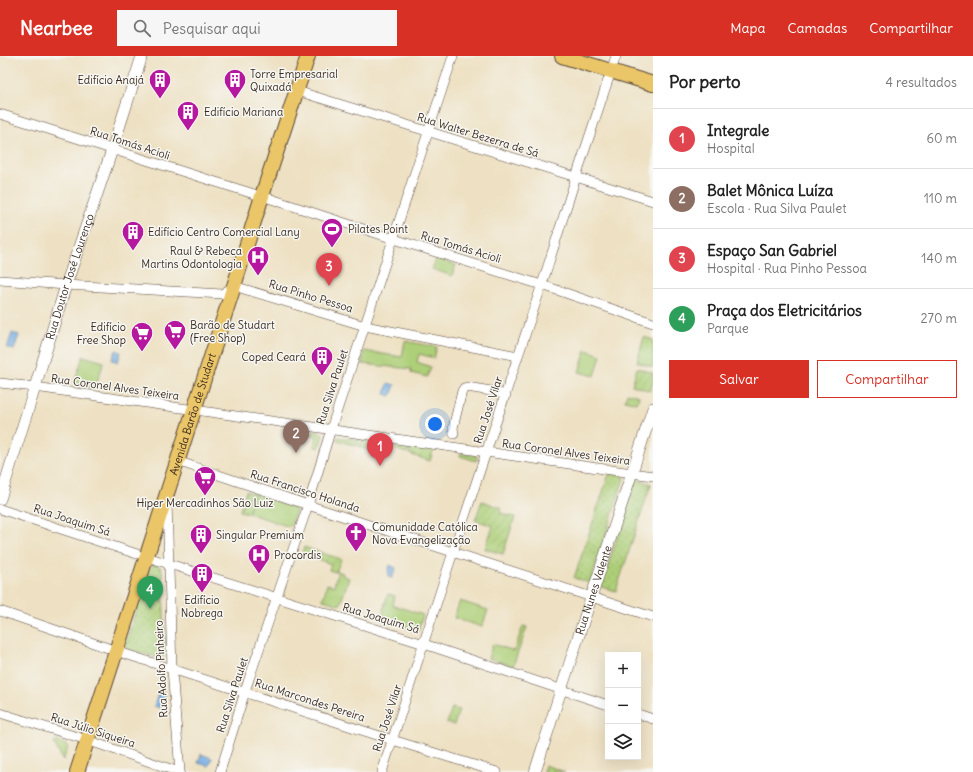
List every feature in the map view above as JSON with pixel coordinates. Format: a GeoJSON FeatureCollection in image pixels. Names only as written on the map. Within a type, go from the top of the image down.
{"type":"FeatureCollection","features":[{"type":"Feature","properties":{"kind":"main road","name":"Avenida Barão de Studart"},"geometry":{"type":"LineString","coordinates":[[142,556],[167,493],[177,461],[189,410],[234,286],[258,195],[298,56]]}},
{"type":"Feature","properties":{"kind":"main road","name":"Avenida Barão de Studart"},"geometry":{"type":"LineString","coordinates":[[77,772],[83,739],[189,410],[222,294],[297,91],[308,56]]}},
{"type":"Feature","properties":{"kind":"main road"},"geometry":{"type":"LineString","coordinates":[[562,56],[653,84]]}},
{"type":"Feature","properties":{"kind":"main road","name":"Avenida Barão de Studart"},"geometry":{"type":"LineString","coordinates":[[67,772],[83,739]]}},
{"type":"Feature","properties":{"kind":"street","name":"Rua Doutor José Lourenço"},"geometry":{"type":"LineString","coordinates":[[0,499],[66,285],[142,56]]}},
{"type":"Feature","properties":{"kind":"street","name":"Rua Silva Paulet"},"geometry":{"type":"LineString","coordinates":[[220,772],[453,56]]}},
{"type":"Feature","properties":{"kind":"street","name":"Rua José Vilar"},"geometry":{"type":"LineString","coordinates":[[382,772],[616,56]]}},
{"type":"Feature","properties":{"kind":"street","name":"Rua Walter Bezerra de Sá"},"geometry":{"type":"LineString","coordinates":[[297,91],[653,202]]}},
{"type":"Feature","properties":{"kind":"street","name":"Rua Tomás Acioli"},"geometry":{"type":"LineString","coordinates":[[0,114],[542,285],[653,323]]}},
{"type":"Feature","properties":{"kind":"street"},"geometry":{"type":"LineString","coordinates":[[0,280],[222,294],[234,286]]}},
{"type":"Feature","properties":{"kind":"street","name":"Rua Pinho Pessoa"},"geometry":{"type":"LineString","coordinates":[[234,286],[365,326],[518,356]]}},
{"type":"Feature","properties":{"kind":"street","name":"Rua Coronel Alves Teixeira"},"geometry":{"type":"LineString","coordinates":[[0,383],[653,476]]}},
{"type":"Feature","properties":{"kind":"street"},"geometry":{"type":"LineString","coordinates":[[454,434],[453,428],[464,388],[467,387],[506,395]]}},
{"type":"Feature","properties":{"kind":"street","name":"Rua Nunes Valente"},"geometry":{"type":"LineString","coordinates":[[535,772],[653,408]]}},
{"type":"Feature","properties":{"kind":"street","name":"Rua Francisco Holanda"},"geometry":{"type":"LineString","coordinates":[[177,461],[653,617]]}},
{"type":"Feature","properties":{"kind":"street","name":"Rua Adolfo Pinheiro"},"geometry":{"type":"LineString","coordinates":[[167,493],[172,669],[180,772]]}},
{"type":"Feature","properties":{"kind":"street","name":"Rua Joaquim Sá"},"geometry":{"type":"LineString","coordinates":[[0,509],[142,556],[424,644],[605,704]]}},
{"type":"Feature","properties":{"kind":"street","name":"Rua Marcondes Pereira"},"geometry":{"type":"LineString","coordinates":[[0,611],[112,650],[497,772]]}},
{"type":"Feature","properties":{"kind":"street","name":"Rua Júlio Siqueira"},"geometry":{"type":"LineString","coordinates":[[0,712],[180,772]]}},
{"type":"Feature","properties":{"kind":"street"},"geometry":{"type":"LineString","coordinates":[[641,715],[653,719]]}},
{"type":"Feature","properties":{"kind":"green space"},"geometry":{"type":"Polygon","coordinates":[[[436,259],[456,265],[452,276],[432,269],[436,259]]]}},
{"type":"Feature","properties":{"kind":"green space"},"geometry":{"type":"Polygon","coordinates":[[[644,337],[653,340],[653,367],[637,362],[644,337]]]}},
{"type":"Feature","properties":{"kind":"green space"},"geometry":{"type":"Polygon","coordinates":[[[405,341],[437,347],[434,358],[419,354],[417,362],[431,367],[427,377],[411,373],[411,369],[362,364],[364,351],[402,357],[405,341]]]}},
{"type":"Feature","properties":{"kind":"green space"},"geometry":{"type":"Polygon","coordinates":[[[586,350],[601,355],[595,376],[579,372],[586,350]]]}},
{"type":"Feature","properties":{"kind":"green space"},"geometry":{"type":"Polygon","coordinates":[[[83,356],[104,362],[95,388],[77,386],[75,380],[83,356]]]}},
{"type":"Feature","properties":{"kind":"green space"},"geometry":{"type":"Polygon","coordinates":[[[637,368],[653,373],[653,382],[650,391],[632,385],[637,368]]]}},
{"type":"Feature","properties":{"kind":"green space"},"geometry":{"type":"Polygon","coordinates":[[[627,393],[639,396],[637,403],[625,400],[627,393]]]}},
{"type":"Feature","properties":{"kind":"green space"},"geometry":{"type":"Polygon","coordinates":[[[297,428],[322,433],[323,435],[319,448],[314,446],[317,436],[296,432],[297,428]]]}},
{"type":"Feature","properties":{"kind":"green space"},"geometry":{"type":"Polygon","coordinates":[[[338,437],[359,440],[357,446],[337,440],[338,437]]]}},
{"type":"Feature","properties":{"kind":"green space"},"geometry":{"type":"Polygon","coordinates":[[[362,440],[380,443],[377,453],[359,447],[362,440]]]}},
{"type":"Feature","properties":{"kind":"green space"},"geometry":{"type":"Polygon","coordinates":[[[395,445],[410,447],[407,453],[394,449],[395,445]]]}},
{"type":"Feature","properties":{"kind":"green space"},"geometry":{"type":"Polygon","coordinates":[[[412,446],[434,449],[430,461],[409,454],[412,446]]]}},
{"type":"Feature","properties":{"kind":"green space"},"geometry":{"type":"Polygon","coordinates":[[[461,453],[477,456],[476,461],[460,456],[461,453]]]}},
{"type":"Feature","properties":{"kind":"green space"},"geometry":{"type":"Polygon","coordinates":[[[609,474],[625,476],[590,583],[574,578],[609,474]]]}},
{"type":"Feature","properties":{"kind":"green space"},"geometry":{"type":"Polygon","coordinates":[[[636,479],[651,484],[616,591],[601,587],[636,479]]]}},
{"type":"Feature","properties":{"kind":"green space"},"geometry":{"type":"Polygon","coordinates":[[[246,491],[255,494],[248,513],[240,511],[246,491]]]}},
{"type":"Feature","properties":{"kind":"green space"},"geometry":{"type":"Polygon","coordinates":[[[255,494],[295,508],[296,511],[290,527],[248,513],[255,494]]]}},
{"type":"Feature","properties":{"kind":"green space"},"geometry":{"type":"Polygon","coordinates":[[[482,501],[502,508],[500,513],[515,517],[503,554],[485,549],[493,526],[475,520],[482,501]]]}},
{"type":"Feature","properties":{"kind":"green space"},"geometry":{"type":"Polygon","coordinates":[[[304,547],[341,559],[336,572],[329,570],[331,564],[302,554],[304,547]]]}},
{"type":"Feature","properties":{"kind":"green space"},"geometry":{"type":"Polygon","coordinates":[[[156,565],[160,567],[162,571],[166,652],[163,657],[159,658],[124,648],[149,569],[156,565]]]}},
{"type":"Feature","properties":{"kind":"green space"},"geometry":{"type":"Polygon","coordinates":[[[338,571],[343,573],[342,575],[349,578],[340,605],[323,600],[327,584],[334,586],[338,571]]]}},
{"type":"Feature","properties":{"kind":"green space"},"geometry":{"type":"Polygon","coordinates":[[[388,594],[395,596],[393,605],[423,615],[418,631],[381,619],[388,594]]]}},
{"type":"Feature","properties":{"kind":"green space"},"geometry":{"type":"Polygon","coordinates":[[[460,601],[488,610],[482,627],[454,618],[460,601]]]}},
{"type":"Feature","properties":{"kind":"green space"},"geometry":{"type":"Polygon","coordinates":[[[523,626],[527,627],[513,666],[488,658],[493,644],[514,651],[523,626]]]}},
{"type":"Feature","properties":{"kind":"green space"},"geometry":{"type":"Polygon","coordinates":[[[452,708],[459,710],[454,725],[447,723],[452,708]]]}},
{"type":"Feature","properties":{"kind":"green space"},"geometry":{"type":"Polygon","coordinates":[[[55,741],[66,745],[68,748],[63,760],[54,743],[55,741]]]}},
{"type":"Feature","properties":{"kind":"green space"},"geometry":{"type":"Polygon","coordinates":[[[545,765],[565,772],[543,772],[545,765]]]}},
{"type":"Feature","properties":{"kind":"water"},"geometry":{"type":"Polygon","coordinates":[[[12,333],[19,335],[14,350],[7,348],[12,333]]]}},
{"type":"Feature","properties":{"kind":"water"},"geometry":{"type":"Polygon","coordinates":[[[116,350],[121,352],[118,362],[112,360],[116,350]]]}},
{"type":"Feature","properties":{"kind":"water"},"geometry":{"type":"Polygon","coordinates":[[[388,383],[395,385],[391,396],[385,394],[388,383]]]}},
{"type":"Feature","properties":{"kind":"water"},"geometry":{"type":"Polygon","coordinates":[[[390,565],[396,568],[392,578],[388,577],[390,565]]]}},
{"type":"Feature","properties":{"kind":"water"},"geometry":{"type":"Polygon","coordinates":[[[159,691],[165,693],[161,708],[154,706],[159,691]]]}},
{"type":"Feature","properties":{"kind":"water"},"geometry":{"type":"Polygon","coordinates":[[[201,754],[212,758],[209,766],[198,763],[201,754]]]}},
{"type":"Feature","properties":{"kind":"place","name":"Edifício Anajá"},"geometry":{"type":"Point","coordinates":[160,100]}},
{"type":"Feature","properties":{"kind":"place","name":"Torre Empresarial Quixadá"},"geometry":{"type":"Point","coordinates":[235,100]}},
{"type":"Feature","properties":{"kind":"place","name":"Edifício Mariana"},"geometry":{"type":"Point","coordinates":[188,132]}},
{"type":"Feature","properties":{"kind":"place","name":"Pilates Point"},"geometry":{"type":"Point","coordinates":[332,248]}},
{"type":"Feature","properties":{"kind":"place","name":"Edifício Centro Comercial Lany"},"geometry":{"type":"Point","coordinates":[133,252]}},
{"type":"Feature","properties":{"kind":"place","name":"Raul & Rebeca Martins Odontologia"},"geometry":{"type":"Point","coordinates":[258,276]}},
{"type":"Feature","properties":{"kind":"place","name":"Espaço San Gabriel"},"geometry":{"type":"Point","coordinates":[329,286]}},
{"type":"Feature","properties":{"kind":"place","name":"Barão de Studart (Free Shop)"},"geometry":{"type":"Point","coordinates":[175,350]}},
{"type":"Feature","properties":{"kind":"place","name":"Edifício Free Shop"},"geometry":{"type":"Point","coordinates":[142,352]}},
{"type":"Feature","properties":{"kind":"place","name":"Coped Ceará"},"geometry":{"type":"Point","coordinates":[322,376]}},
{"type":"Feature","properties":{"kind":"place","name":"Balet Mônica Luíza"},"geometry":{"type":"Point","coordinates":[296,453]}},
{"type":"Feature","properties":{"kind":"place","name":"Integrale"},"geometry":{"type":"Point","coordinates":[380,466]}},
{"type":"Feature","properties":{"kind":"place","name":"Hiper Mercadinhos São Luiz"},"geometry":{"type":"Point","coordinates":[205,496]}},
{"type":"Feature","properties":{"kind":"place","name":"Comunidade Católica Nova Evangelização"},"geometry":{"type":"Point","coordinates":[356,552]}},
{"type":"Feature","properties":{"kind":"place","name":"Singular Premium"},"geometry":{"type":"Point","coordinates":[201,554]}},
{"type":"Feature","properties":{"kind":"place","name":"Procordis"},"geometry":{"type":"Point","coordinates":[259,574]}},
{"type":"Feature","properties":{"kind":"place","name":"Edifício Nobrega"},"geometry":{"type":"Point","coordinates":[202,594]}},
{"type":"Feature","properties":{"kind":"place","name":"Praça dos Eletricitários"},"geometry":{"type":"Point","coordinates":[150,609]}}]}
